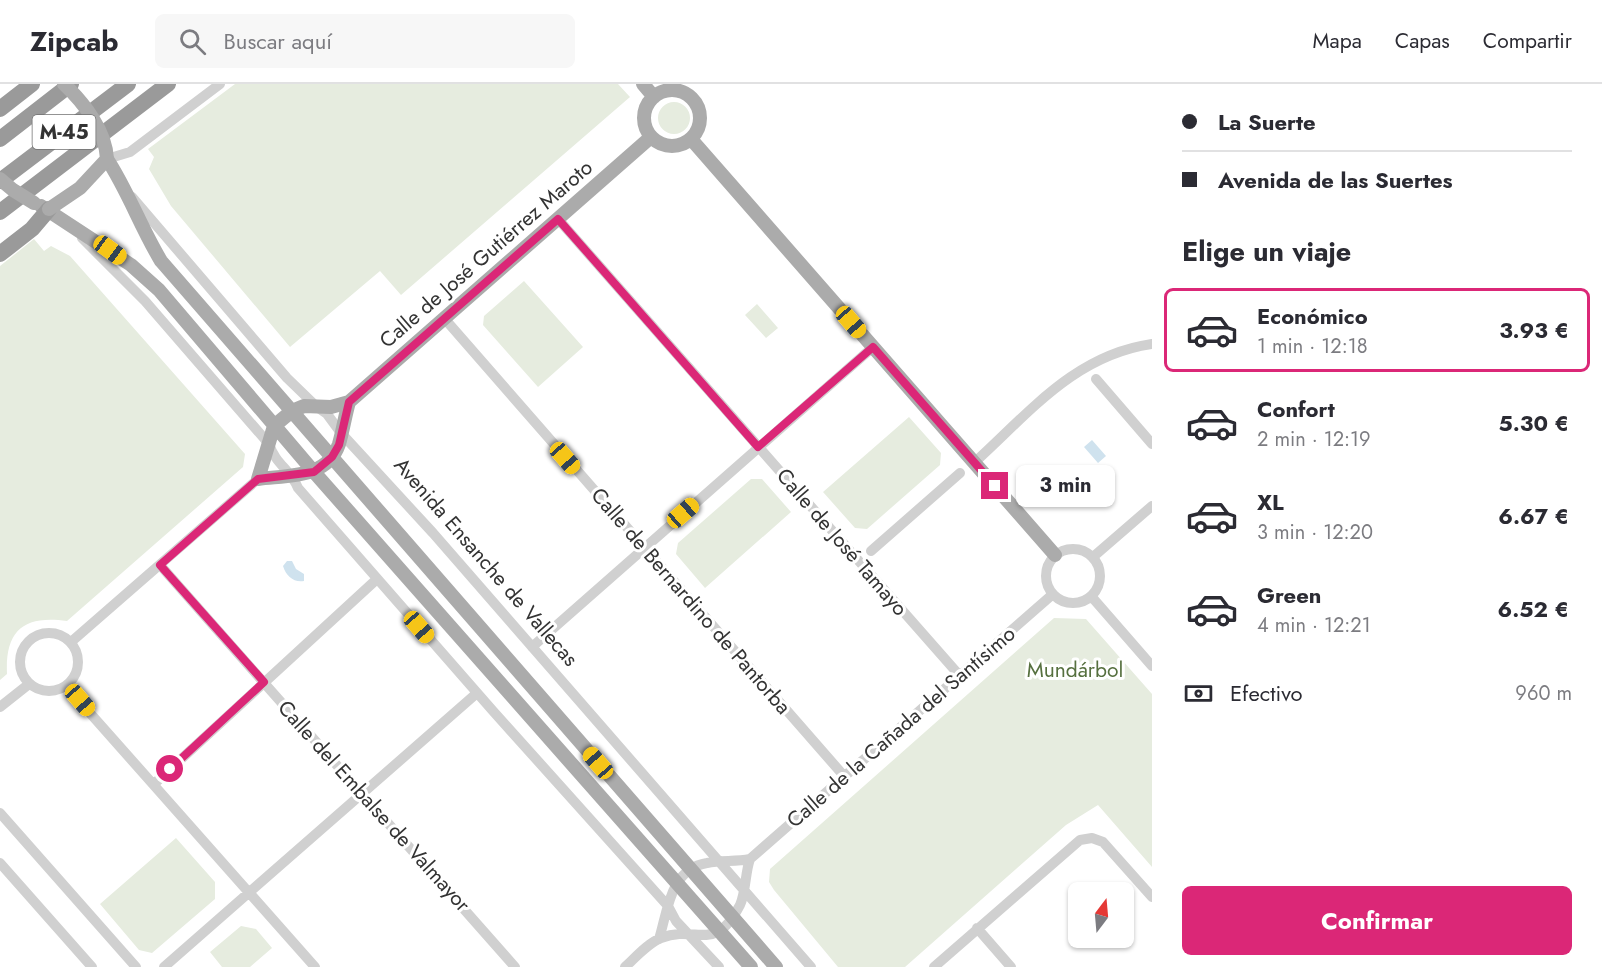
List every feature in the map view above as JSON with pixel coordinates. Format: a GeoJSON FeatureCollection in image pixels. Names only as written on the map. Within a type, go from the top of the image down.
{"type":"FeatureCollection","features":[{"type":"Feature","properties":{"kind":"highway"},"geometry":{"type":"LineString","coordinates":[[0,109],[32,84]]}},
{"type":"Feature","properties":{"kind":"highway","name":"M-45"},"geometry":{"type":"LineString","coordinates":[[0,139],[71,84]]}},
{"type":"Feature","properties":{"kind":"highway","name":"M-45"},"geometry":{"type":"LineString","coordinates":[[0,180],[128,84]]}},
{"type":"Feature","properties":{"kind":"highway"},"geometry":{"type":"LineString","coordinates":[[0,212],[168,84]]}},
{"type":"Feature","properties":{"kind":"highway"},"geometry":{"type":"LineString","coordinates":[[0,254],[32,229],[42,206]]}},
{"type":"Feature","properties":{"kind":"main road","name":"Avenida Ensanche de Vallecas"},"geometry":{"type":"LineString","coordinates":[[64,84],[93,119],[107,147],[107,159],[125,188],[139,224],[161,261],[776,967]]}},
{"type":"Feature","properties":{"kind":"main road"},"geometry":{"type":"LineString","coordinates":[[643,84],[654,97]]}},
{"type":"Feature","properties":{"kind":"main road"},"geometry":{"type":"LineString","coordinates":[[687,89],[700,116],[699,125],[690,139],[670,146],[651,137],[645,128],[644,116],[647,105],[654,97],[670,90],[687,89]]}},
{"type":"Feature","properties":{"kind":"main road","name":"Calle de José Gutiérrez Maroto"},"geometry":{"type":"LineString","coordinates":[[349,402],[651,137]]}},
{"type":"Feature","properties":{"kind":"main road"},"geometry":{"type":"LineString","coordinates":[[690,139],[1055,555]]}},
{"type":"Feature","properties":{"kind":"main road"},"geometry":{"type":"LineString","coordinates":[[42,206],[80,188],[107,159]]}},
{"type":"Feature","properties":{"kind":"main road"},"geometry":{"type":"LineString","coordinates":[[0,180],[131,265],[159,290],[314,472],[751,967]]}},
{"type":"Feature","properties":{"kind":"main road"},"geometry":{"type":"LineString","coordinates":[[349,402],[339,445],[332,457],[314,472],[305,475],[292,474],[258,479],[274,426],[292,411],[304,406],[317,407],[349,402]]}},
{"type":"Feature","properties":{"kind":"street"},"geometry":{"type":"LineString","coordinates":[[107,159],[130,152],[220,84]]}},
{"type":"Feature","properties":{"kind":"street","name":"Avenida Ensanche de Vallecas"},"geometry":{"type":"LineString","coordinates":[[125,188],[287,378],[327,414],[341,433],[369,461],[718,862],[734,876],[742,890],[811,967]]}},
{"type":"Feature","properties":{"kind":"street","name":"Calle de José Tamayo"},"geometry":{"type":"LineString","coordinates":[[558,219],[960,676]]}},
{"type":"Feature","properties":{"kind":"street"},"geometry":{"type":"LineString","coordinates":[[71,227],[145,302],[269,444],[274,458],[292,474],[298,488],[477,693],[668,906],[676,921],[691,934],[719,967]]}},
{"type":"Feature","properties":{"kind":"street","name":"Calle de Bernardino de Pantorba"},"geometry":{"type":"LineString","coordinates":[[444,318],[844,776]]}},
{"type":"Feature","properties":{"kind":"street"},"geometry":{"type":"LineString","coordinates":[[975,462],[1083,367],[1111,353],[1152,344]]}},
{"type":"Feature","properties":{"kind":"street"},"geometry":{"type":"LineString","coordinates":[[532,647],[873,347]]}},
{"type":"Feature","properties":{"kind":"street"},"geometry":{"type":"LineString","coordinates":[[1096,379],[1152,444]]}},
{"type":"Feature","properties":{"kind":"street"},"geometry":{"type":"LineString","coordinates":[[872,551],[960,472]]}},
{"type":"Feature","properties":{"kind":"street"},"geometry":{"type":"LineString","coordinates":[[71,642],[258,479]]}},
{"type":"Feature","properties":{"kind":"street"},"geometry":{"type":"LineString","coordinates":[[1093,557],[1152,506]]}},
{"type":"Feature","properties":{"kind":"street"},"geometry":{"type":"LineString","coordinates":[[1076,549],[1093,557],[1100,578],[1097,589],[1091,596],[1072,603],[1061,600],[1053,594],[1046,575],[1049,563],[1055,555],[1063,550],[1076,549]]}},
{"type":"Feature","properties":{"kind":"street","name":"Calle del Embalse de Valmayor"},"geometry":{"type":"LineString","coordinates":[[160,565],[363,792],[515,967]]}},
{"type":"Feature","properties":{"kind":"street"},"geometry":{"type":"LineString","coordinates":[[154,784],[377,579]]}},
{"type":"Feature","properties":{"kind":"street","name":"Calle de la Cañada del Santísimo"},"geometry":{"type":"LineString","coordinates":[[750,859],[1053,594]]}},
{"type":"Feature","properties":{"kind":"street"},"geometry":{"type":"LineString","coordinates":[[1091,596],[1152,666]]}},
{"type":"Feature","properties":{"kind":"street"},"geometry":{"type":"LineString","coordinates":[[39,634],[56,634],[71,642],[76,651],[78,670],[66,686],[47,692],[29,684],[21,669],[20,660],[21,652],[32,639],[39,634]]}},
{"type":"Feature","properties":{"kind":"street"},"geometry":{"type":"LineString","coordinates":[[0,707],[29,684]]}},
{"type":"Feature","properties":{"kind":"street"},"geometry":{"type":"LineString","coordinates":[[66,686],[315,967]]}},
{"type":"Feature","properties":{"kind":"street"},"geometry":{"type":"LineString","coordinates":[[164,967],[477,693]]}},
{"type":"Feature","properties":{"kind":"street"},"geometry":{"type":"LineString","coordinates":[[0,813],[136,967]]}},
{"type":"Feature","properties":{"kind":"street"},"geometry":{"type":"LineString","coordinates":[[934,967],[1080,840],[1092,838],[1103,842],[1152,897]]}},
{"type":"Feature","properties":{"kind":"street"},"geometry":{"type":"LineString","coordinates":[[625,967],[659,939],[691,934],[704,937],[719,931],[733,916],[741,902],[750,859],[705,862],[676,882],[670,894],[659,939]]}},
{"type":"Feature","properties":{"kind":"street"},"geometry":{"type":"LineString","coordinates":[[0,863],[92,967]]}},
{"type":"Feature","properties":{"kind":"street"},"geometry":{"type":"LineString","coordinates":[[977,928],[1011,967]]}},
{"type":"Feature","properties":{"kind":"green space"},"geometry":{"type":"Polygon","coordinates":[[[235,84],[618,84],[630,97],[401,295],[380,271],[290,347],[171,206],[149,169],[154,157],[148,149],[235,84]]]}},
{"type":"Feature","properties":{"kind":"green space"},"geometry":{"type":"Polygon","coordinates":[[[674,102],[685,107],[690,118],[685,129],[674,134],[663,129],[658,118],[663,107],[674,102]]]}},
{"type":"Feature","properties":{"kind":"green space"},"geometry":{"type":"Polygon","coordinates":[[[34,239],[44,251],[51,246],[70,256],[245,454],[243,467],[67,621],[39,621],[20,629],[9,646],[7,674],[0,680],[0,266],[34,239]]]}},
{"type":"Feature","properties":{"kind":"green space"},"geometry":{"type":"Polygon","coordinates":[[[524,281],[583,347],[538,387],[483,325],[484,316],[524,281]]]}},
{"type":"Feature","properties":{"kind":"green space"},"geometry":{"type":"Polygon","coordinates":[[[757,304],[778,328],[766,338],[745,315],[757,304]]]}},
{"type":"Feature","properties":{"kind":"green space"},"geometry":{"type":"Polygon","coordinates":[[[909,417],[941,453],[940,465],[867,529],[855,528],[823,492],[909,417]]]}},
{"type":"Feature","properties":{"kind":"green space"},"geometry":{"type":"Polygon","coordinates":[[[751,479],[762,479],[791,512],[705,588],[676,554],[678,543],[751,479]]]}},
{"type":"Feature","properties":{"kind":"green space","name":"Mundárbol"},"geometry":{"type":"Polygon","coordinates":[[[1054,618],[1086,619],[1152,694],[1152,867],[1098,805],[1066,825],[905,967],[838,967],[774,890],[769,882],[770,869],[1054,618]]]}},
{"type":"Feature","properties":{"kind":"green space"},"geometry":{"type":"Polygon","coordinates":[[[176,838],[215,882],[215,899],[152,953],[139,950],[100,904],[176,838]]]}},
{"type":"Feature","properties":{"kind":"green space"},"geometry":{"type":"Polygon","coordinates":[[[241,926],[256,929],[272,948],[250,967],[222,967],[210,952],[241,926]]]}},
{"type":"Feature","properties":{"kind":"water"},"geometry":{"type":"Polygon","coordinates":[[[1092,440],[1106,456],[1098,463],[1084,447],[1092,440]]]}},
{"type":"Feature","properties":{"kind":"water"},"geometry":{"type":"Polygon","coordinates":[[[287,561],[292,561],[296,569],[304,574],[304,581],[297,581],[288,576],[283,566],[287,561]]]}},
{"type":"Feature","properties":{"kind":"route"},"geometry":{"type":"LineString","coordinates":[[170,769],[264,682],[160,565],[258,479],[292,474],[305,475],[314,472],[332,457],[339,445],[349,402],[558,219],[758,447],[873,347],[995,486]]}}]}
